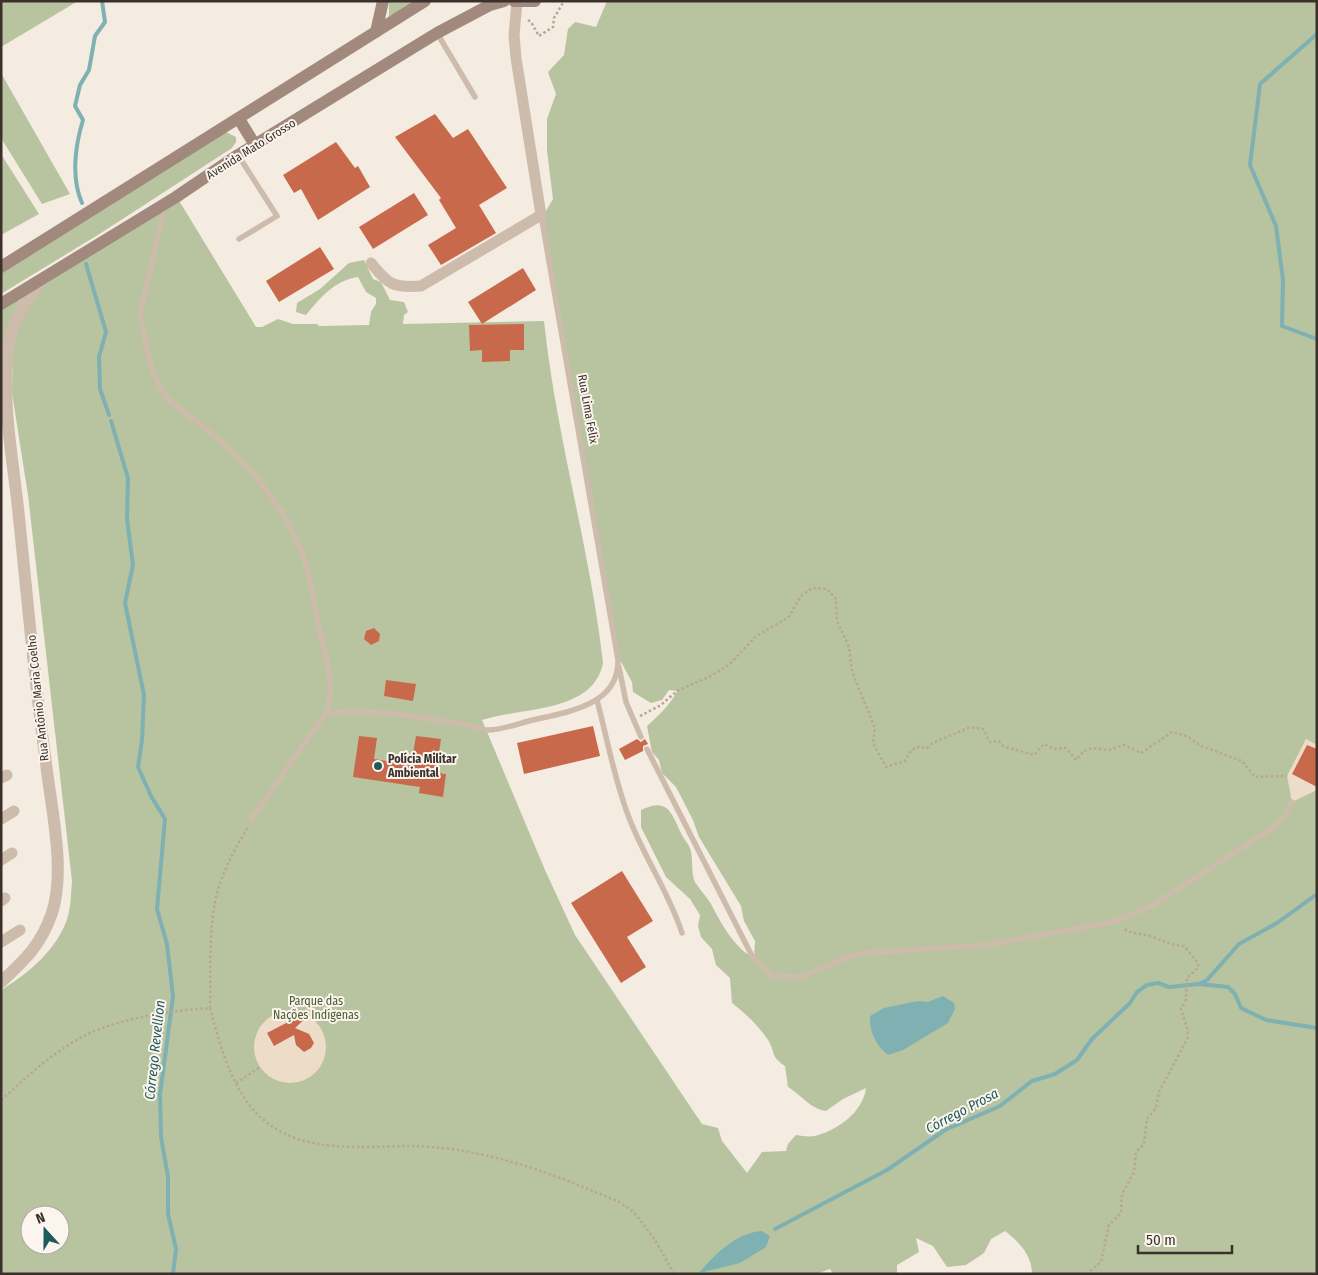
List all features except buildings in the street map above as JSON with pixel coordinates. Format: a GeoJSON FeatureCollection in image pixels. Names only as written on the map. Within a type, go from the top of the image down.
{"type":"FeatureCollection","features":[{"type":"Feature","properties":{"kind":"main road"},"geometry":{"type":"LineString","coordinates":[[376,32],[383,1]]}},
{"type":"Feature","properties":{"kind":"main road"},"geometry":{"type":"LineString","coordinates":[[1,266],[425,1]]}},
{"type":"Feature","properties":{"kind":"main road","name":"Avenida Mato Grosso"},"geometry":{"type":"LineString","coordinates":[[1,304],[165,204],[238,155],[438,33],[490,5],[504,1]]}},
{"type":"Feature","properties":{"kind":"main road"},"geometry":{"type":"LineString","coordinates":[[516,2],[535,1]]}},
{"type":"Feature","properties":{"kind":"main road"},"geometry":{"type":"LineString","coordinates":[[239,119],[255,145]]}},
{"type":"Feature","properties":{"kind":"street","name":"Rua Lima Félix"},"geometry":{"type":"LineString","coordinates":[[516,2],[514,35],[516,58],[541,215]]}},
{"type":"Feature","properties":{"kind":"street"},"geometry":{"type":"LineString","coordinates":[[371,264],[386,282],[392,285],[399,288],[421,286],[541,215]]}},
{"type":"Feature","properties":{"kind":"street","name":"Rua Antônio Maria Coelho"},"geometry":{"type":"LineString","coordinates":[[1,982],[27,958],[39,943],[52,912],[56,882],[56,846],[39,714],[4,391],[10,336],[23,306],[43,277]]}},
{"type":"Feature","properties":{"kind":"street"},"geometry":{"type":"LineString","coordinates":[[1,819],[14,811]]}},
{"type":"Feature","properties":{"kind":"street"},"geometry":{"type":"LineString","coordinates":[[1,860],[12,853]]}},
{"type":"Feature","properties":{"kind":"street"},"geometry":{"type":"LineString","coordinates":[[1,942],[20,930]]}},
{"type":"Feature","properties":{"kind":"lane"},"geometry":{"type":"LineString","coordinates":[[438,33],[475,97]]}},
{"type":"Feature","properties":{"kind":"lane"},"geometry":{"type":"LineString","coordinates":[[238,155],[276,216],[239,239]]}},
{"type":"Feature","properties":{"kind":"lane"},"geometry":{"type":"LineString","coordinates":[[165,204],[140,314],[151,367],[161,389],[169,400],[236,455],[269,494],[292,530],[304,560],[327,661],[331,704],[251,820]]}},
{"type":"Feature","properties":{"kind":"lane","name":"Rua Lima Félix"},"geometry":{"type":"LineString","coordinates":[[325,714],[357,712],[464,724],[488,730],[576,710],[597,700],[612,687],[618,669],[618,660],[541,215]]}},
{"type":"Feature","properties":{"kind":"lane"},"geometry":{"type":"LineString","coordinates":[[618,660],[626,702],[632,720],[641,737]]}},
{"type":"Feature","properties":{"kind":"lane"},"geometry":{"type":"LineString","coordinates":[[597,700],[627,814],[645,855],[676,912],[682,933]]}},
{"type":"Feature","properties":{"kind":"lane"},"geometry":{"type":"LineString","coordinates":[[647,749],[752,956],[772,976],[802,977],[846,957],[863,953],[987,945],[1113,922],[1153,905],[1274,827],[1285,816],[1292,802]]}},
{"type":"Feature","properties":{"kind":"path"},"geometry":{"type":"LineString","coordinates":[[632,720],[661,706],[678,691],[712,676],[729,665],[756,636],[788,618],[801,596],[812,588],[820,587],[827,589],[836,599],[837,621],[849,647],[852,672],[875,728],[873,743],[886,766],[905,761],[910,752],[916,747],[927,748],[933,743],[970,727],[983,729],[990,742],[999,741],[1003,746],[1034,755],[1044,744],[1054,749],[1066,748],[1076,760],[1084,751],[1093,748],[1109,750],[1124,745],[1141,753],[1172,732],[1187,736],[1201,746],[1242,761],[1255,776],[1287,776]]}},
{"type":"Feature","properties":{"kind":"path"},"geometry":{"type":"LineString","coordinates":[[251,820],[231,854],[218,890],[212,932],[210,1008],[223,1053],[236,1083],[258,1115],[270,1125],[296,1138],[332,1146],[445,1148],[480,1155],[569,1181],[616,1200],[631,1210],[651,1234],[674,1273]]}},
{"type":"Feature","properties":{"kind":"path"},"geometry":{"type":"LineString","coordinates":[[1086,1274],[1101,1262],[1109,1225],[1121,1213],[1122,1194],[1134,1172],[1136,1152],[1144,1144],[1147,1119],[1156,1108],[1159,1092],[1187,1039],[1188,1031],[1181,1009],[1186,994],[1187,978],[1196,970],[1198,963],[1184,946],[1171,945],[1152,937],[1132,934],[1113,922]]}},
{"type":"Feature","properties":{"kind":"path"},"geometry":{"type":"LineString","coordinates":[[1,1100],[36,1068],[91,1033],[159,1013],[184,1009],[210,1008]]}},
{"type":"Feature","properties":{"kind":"path"},"geometry":{"type":"LineString","coordinates":[[236,1083],[260,1067]]}},
{"type":"Feature","properties":{"kind":"green space"},"geometry":{"type":"Polygon","coordinates":[[[1,1],[78,1],[1,47],[1,1]]]}},
{"type":"Feature","properties":{"kind":"green space"},"geometry":{"type":"Polygon","coordinates":[[[389,1],[416,1],[389,19],[389,1]]]}},
{"type":"Feature","properties":{"kind":"green space","name":"Parque das Nações Indígenas"},"geometry":{"type":"Polygon","coordinates":[[[607,1],[1317,1],[1317,1274],[1032,1274],[1030,1261],[1024,1250],[1005,1231],[991,1239],[984,1253],[966,1265],[947,1267],[933,1246],[916,1238],[919,1252],[897,1265],[897,1274],[833,1274],[830,1269],[816,1274],[1,1274],[1,990],[32,968],[58,939],[68,916],[72,881],[28,495],[12,393],[13,353],[17,331],[27,307],[37,293],[56,274],[178,199],[256,327],[262,327],[278,319],[293,324],[317,324],[319,326],[369,325],[371,312],[376,304],[376,298],[366,292],[358,277],[335,286],[306,315],[296,312],[297,303],[320,289],[349,263],[364,260],[373,279],[381,282],[390,300],[404,302],[408,312],[404,315],[403,324],[544,321],[556,407],[590,577],[603,663],[596,680],[585,692],[570,700],[553,706],[482,720],[545,870],[575,935],[702,1124],[718,1128],[722,1141],[747,1173],[762,1152],[786,1151],[788,1144],[796,1135],[815,1136],[840,1125],[855,1112],[864,1097],[866,1088],[843,1099],[826,1111],[811,1105],[788,1087],[785,1066],[775,1057],[768,1040],[752,1020],[732,1003],[730,978],[716,965],[712,949],[701,937],[698,926],[700,915],[690,899],[666,877],[641,827],[641,810],[658,805],[664,806],[668,810],[689,845],[695,882],[734,942],[754,958],[755,941],[744,921],[741,906],[699,837],[693,820],[676,787],[662,773],[659,760],[652,752],[647,726],[668,705],[677,691],[669,690],[662,700],[651,703],[633,692],[632,682],[620,660],[543,216],[553,199],[547,151],[547,119],[556,94],[548,72],[564,55],[568,29],[575,22],[596,27],[607,1]]]}},
{"type":"Feature","properties":{"kind":"green space"},"geometry":{"type":"Polygon","coordinates":[[[1,73],[70,194],[42,204],[1,138],[1,73]]]}},
{"type":"Feature","properties":{"kind":"green space"},"geometry":{"type":"Polygon","coordinates":[[[226,132],[236,137],[236,142],[232,148],[101,233],[1,294],[1,270],[226,132]]]}},
{"type":"Feature","properties":{"kind":"green space"},"geometry":{"type":"Polygon","coordinates":[[[1,154],[39,214],[1,235],[1,154]]]}},
{"type":"Feature","properties":{"kind":"green space"},"geometry":{"type":"Polygon","coordinates":[[[22,297],[9,326],[4,346],[1,378],[1,309],[22,297]]]}},
{"type":"Feature","properties":{"kind":"shaded area"},"geometry":{"type":"Polygon","coordinates":[[[1306,739],[1317,745],[1317,790],[1292,802],[1287,776],[1306,739]]]}},
{"type":"Feature","properties":{"kind":"shaded area"},"geometry":{"type":"Polygon","coordinates":[[[290,1011],[310,1017],[320,1027],[326,1047],[320,1067],[310,1077],[290,1083],[270,1077],[260,1067],[254,1047],[260,1027],[270,1017],[290,1011]]]}},
{"type":"Feature","properties":{"kind":"water"},"geometry":{"type":"Polygon","coordinates":[[[943,996],[954,1003],[955,1009],[948,1023],[903,1050],[888,1055],[880,1047],[872,1033],[870,1016],[884,1008],[918,1001],[928,1002],[943,996]]]}},
{"type":"Feature","properties":{"kind":"water"},"geometry":{"type":"Polygon","coordinates":[[[762,1231],[770,1236],[766,1247],[740,1263],[699,1273],[719,1252],[735,1240],[762,1231]]]}},
{"type":"Feature","properties":{"kind":"waterway","name":"Córrego Revellion"},"geometry":{"type":"LineString","coordinates":[[82,203],[76,183],[75,162],[83,120],[75,106],[80,85],[89,70],[95,36],[105,22],[102,1]]}},
{"type":"Feature","properties":{"kind":"waterway"},"geometry":{"type":"LineString","coordinates":[[1317,34],[1260,84],[1250,165],[1276,226],[1283,280],[1282,326],[1317,339]]}},
{"type":"Feature","properties":{"kind":"waterway","name":"Córrego Revellion"},"geometry":{"type":"LineString","coordinates":[[86,264],[106,332],[99,357],[100,389],[109,415]]}},
{"type":"Feature","properties":{"kind":"waterway","name":"Córrego Revellion"},"geometry":{"type":"LineString","coordinates":[[111,421],[128,478],[127,519],[133,565],[125,603],[144,695],[142,740],[138,767],[151,796],[165,819],[157,909],[167,944],[173,996],[160,1095],[161,1137],[168,1177],[168,1214],[176,1249],[173,1274]]}},
{"type":"Feature","properties":{"kind":"waterway"},"geometry":{"type":"LineString","coordinates":[[1199,984],[1207,980],[1239,944],[1277,923],[1317,894]]}},
{"type":"Feature","properties":{"kind":"waterway","name":"Córrego Prosa"},"geometry":{"type":"LineString","coordinates":[[775,1229],[887,1170],[945,1130],[1000,1106],[1032,1081],[1055,1074],[1077,1060],[1092,1039],[1130,1003],[1137,992],[1147,985],[1158,983],[1169,987],[1199,984],[1228,987],[1235,994],[1241,1008],[1266,1020],[1317,1028]]}},
{"type":"Feature","properties":{"kind":"place","name":"Polícia Militar Ambiental"},"geometry":{"type":"Point","coordinates":[378,766]}}]}
